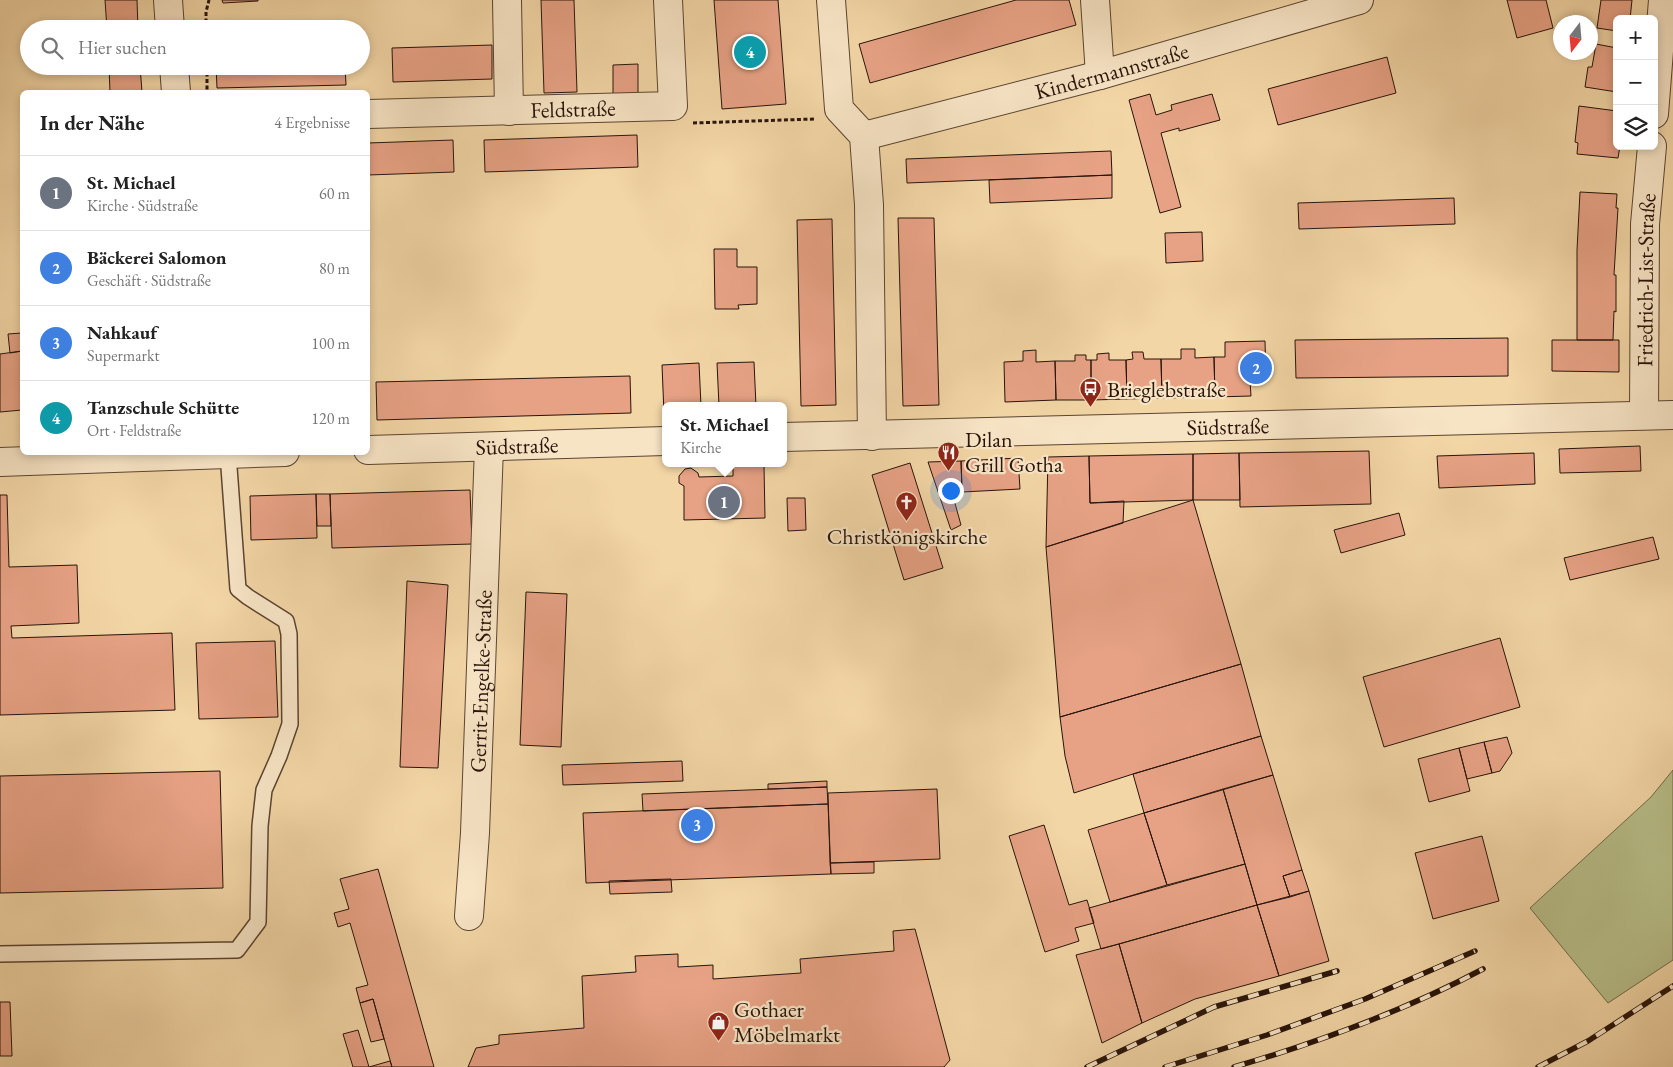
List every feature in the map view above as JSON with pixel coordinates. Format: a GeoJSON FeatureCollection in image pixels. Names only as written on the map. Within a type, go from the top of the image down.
{"type":"FeatureCollection","features":[{"type":"Feature","properties":{"kind":"street"},"geometry":{"type":"LineString","coordinates":[[168,0],[169,20]]}},
{"type":"Feature","properties":{"kind":"street"},"geometry":{"type":"LineString","coordinates":[[506,0],[509,111]]}},
{"type":"Feature","properties":{"kind":"street"},"geometry":{"type":"LineString","coordinates":[[668,0],[672,106]]}},
{"type":"Feature","properties":{"kind":"street"},"geometry":{"type":"LineString","coordinates":[[831,0],[839,109],[856,127],[868,205],[872,436]]}},
{"type":"Feature","properties":{"kind":"street"},"geometry":{"type":"LineString","coordinates":[[1095,0],[1100,75]]}},
{"type":"Feature","properties":{"kind":"street","name":"Kindermannstraße"},"geometry":{"type":"LineString","coordinates":[[856,127],[1100,75],[1359,0]]}},
{"type":"Feature","properties":{"kind":"street"},"geometry":{"type":"LineString","coordinates":[[1655,105],[1664,0]]}},
{"type":"Feature","properties":{"kind":"street"},"geometry":{"type":"LineString","coordinates":[[175,75],[176,90]]}},
{"type":"Feature","properties":{"kind":"street","name":"Feldstraße"},"geometry":{"type":"LineString","coordinates":[[370,114],[672,106]]}},
{"type":"Feature","properties":{"kind":"street","name":"Friedrich-List-Straße"},"geometry":{"type":"LineString","coordinates":[[1644,415],[1645,224],[1652,150]]}},
{"type":"Feature","properties":{"kind":"street","name":"Südstraße"},"geometry":{"type":"LineString","coordinates":[[787,437],[1673,414]]}},
{"type":"Feature","properties":{"kind":"street","name":"Südstraße"},"geometry":{"type":"LineString","coordinates":[[370,450],[662,441]]}},
{"type":"Feature","properties":{"kind":"street","name":"Gerrit-Engelke-Straße"},"geometry":{"type":"LineString","coordinates":[[469,916],[475,833],[489,447]]}},
{"type":"Feature","properties":{"kind":"street"},"geometry":{"type":"LineString","coordinates":[[0,462],[200,455]]}},
{"type":"Feature","properties":{"kind":"lane"},"geometry":{"type":"LineString","coordinates":[[0,954],[237,950],[258,922],[260,826],[264,790],[290,724],[289,634],[286,622],[248,598],[238,589],[228,455]]}},
{"type":"Feature","properties":{"kind":"path"},"geometry":{"type":"LineString","coordinates":[[206,20],[209,0]]}},
{"type":"Feature","properties":{"kind":"path"},"geometry":{"type":"LineString","coordinates":[[207,75],[207,90]]}},
{"type":"Feature","properties":{"kind":"path"},"geometry":{"type":"LineString","coordinates":[[672,106],[674,124],[856,127]]}},
{"type":"Feature","properties":{"kind":"green space"},"geometry":{"type":"Polygon","coordinates":[[[1673,770],[1673,960],[1608,1003],[1530,908],[1651,797],[1673,770]]]}},
{"type":"Feature","properties":{"kind":"building"},"geometry":{"type":"Polygon","coordinates":[[[105,0],[137,0],[138,20],[106,20],[105,0]]]}},
{"type":"Feature","properties":{"kind":"building"},"geometry":{"type":"Polygon","coordinates":[[[222,0],[258,0],[258,1],[223,3],[222,0]]]}},
{"type":"Feature","properties":{"kind":"building"},"geometry":{"type":"Polygon","coordinates":[[[541,0],[574,0],[577,92],[544,93],[541,0]]]}},
{"type":"Feature","properties":{"kind":"building"},"geometry":{"type":"Polygon","coordinates":[[[714,0],[778,0],[786,104],[722,109],[714,0]]]}},
{"type":"Feature","properties":{"kind":"building"},"geometry":{"type":"Polygon","coordinates":[[[1016,0],[1069,0],[1076,25],[870,83],[859,44],[1016,0]]]}},
{"type":"Feature","properties":{"kind":"building"},"geometry":{"type":"Polygon","coordinates":[[[1507,0],[1546,0],[1553,28],[1517,38],[1507,0]]]}},
{"type":"Feature","properties":{"kind":"building"},"geometry":{"type":"Polygon","coordinates":[[[1601,0],[1632,0],[1630,15],[1613,15],[1613,30],[1598,28],[1601,0]]]}},
{"type":"Feature","properties":{"kind":"building"},"geometry":{"type":"Polygon","coordinates":[[[1598,44],[1613,47],[1613,91],[1585,87],[1588,67],[1592,67],[1593,60],[1598,60],[1598,44]]]}},
{"type":"Feature","properties":{"kind":"building"},"geometry":{"type":"Polygon","coordinates":[[[492,45],[492,79],[393,82],[392,48],[492,45]]]}},
{"type":"Feature","properties":{"kind":"building"},"geometry":{"type":"Polygon","coordinates":[[[1387,57],[1396,93],[1278,125],[1268,89],[1387,57]]]}},
{"type":"Feature","properties":{"kind":"building"},"geometry":{"type":"Polygon","coordinates":[[[638,64],[638,96],[613,97],[613,65],[638,64]]]}},
{"type":"Feature","properties":{"kind":"building"},"geometry":{"type":"Polygon","coordinates":[[[109,75],[141,75],[142,90],[110,90],[109,75]]]}},
{"type":"Feature","properties":{"kind":"building"},"geometry":{"type":"Polygon","coordinates":[[[216,75],[345,75],[346,85],[217,88],[216,75]]]}},
{"type":"Feature","properties":{"kind":"building"},"geometry":{"type":"Polygon","coordinates":[[[1150,94],[1156,115],[1172,110],[1171,105],[1212,94],[1220,120],[1179,131],[1179,128],[1161,133],[1181,207],[1160,213],[1129,100],[1150,94]]]}},
{"type":"Feature","properties":{"kind":"building"},"geometry":{"type":"Polygon","coordinates":[[[1579,106],[1613,110],[1613,150],[1619,150],[1618,158],[1577,154],[1578,143],[1575,142],[1579,106]]]}},
{"type":"Feature","properties":{"kind":"building"},"geometry":{"type":"Polygon","coordinates":[[[637,135],[638,167],[485,172],[484,140],[637,135]]]}},
{"type":"Feature","properties":{"kind":"building"},"geometry":{"type":"Polygon","coordinates":[[[453,140],[454,172],[370,175],[370,143],[453,140]]]}},
{"type":"Feature","properties":{"kind":"building"},"geometry":{"type":"Polygon","coordinates":[[[1111,151],[1112,175],[907,183],[906,159],[1111,151]]]}},
{"type":"Feature","properties":{"kind":"building"},"geometry":{"type":"Polygon","coordinates":[[[1112,175],[1112,198],[990,203],[989,180],[1112,175]]]}},
{"type":"Feature","properties":{"kind":"building"},"geometry":{"type":"Polygon","coordinates":[[[1580,192],[1617,194],[1616,208],[1618,208],[1614,275],[1616,275],[1616,312],[1614,311],[1613,340],[1577,340],[1577,250],[1580,192]]]}},
{"type":"Feature","properties":{"kind":"building"},"geometry":{"type":"Polygon","coordinates":[[[1454,198],[1455,224],[1299,229],[1298,203],[1454,198]]]}},
{"type":"Feature","properties":{"kind":"building"},"geometry":{"type":"Polygon","coordinates":[[[898,218],[934,218],[939,405],[903,406],[898,218]]]}},
{"type":"Feature","properties":{"kind":"building"},"geometry":{"type":"Polygon","coordinates":[[[832,219],[836,405],[801,406],[797,220],[832,219]]]}},
{"type":"Feature","properties":{"kind":"building"},"geometry":{"type":"Polygon","coordinates":[[[1202,232],[1203,261],[1166,263],[1165,233],[1202,232]]]}},
{"type":"Feature","properties":{"kind":"building"},"geometry":{"type":"Polygon","coordinates":[[[714,249],[737,249],[737,267],[757,267],[757,304],[738,305],[739,309],[715,309],[714,249]]]}},
{"type":"Feature","properties":{"kind":"building"},"geometry":{"type":"Polygon","coordinates":[[[20,333],[20,351],[10,353],[8,334],[20,333]]]}},
{"type":"Feature","properties":{"kind":"building"},"geometry":{"type":"Polygon","coordinates":[[[1508,338],[1508,376],[1296,378],[1295,340],[1508,338]]]}},
{"type":"Feature","properties":{"kind":"building"},"geometry":{"type":"Polygon","coordinates":[[[1552,340],[1619,340],[1619,372],[1552,371],[1552,340]]]}},
{"type":"Feature","properties":{"kind":"building"},"geometry":{"type":"Polygon","coordinates":[[[1265,341],[1266,380],[1250,381],[1251,396],[1215,397],[1214,357],[1225,357],[1225,342],[1265,341]]]}},
{"type":"Feature","properties":{"kind":"building"},"geometry":{"type":"Polygon","coordinates":[[[1181,349],[1195,349],[1195,358],[1214,357],[1215,397],[1162,398],[1161,359],[1181,359],[1181,349]]]}},
{"type":"Feature","properties":{"kind":"building"},"geometry":{"type":"Polygon","coordinates":[[[1036,350],[1036,362],[1055,361],[1056,400],[1005,402],[1004,362],[1023,361],[1023,351],[1036,350]]]}},
{"type":"Feature","properties":{"kind":"building"},"geometry":{"type":"Polygon","coordinates":[[[20,351],[20,410],[0,412],[0,354],[20,351]]]}},
{"type":"Feature","properties":{"kind":"building"},"geometry":{"type":"Polygon","coordinates":[[[1132,352],[1143,352],[1144,359],[1161,359],[1162,398],[1127,399],[1126,360],[1133,359],[1132,352]]]}},
{"type":"Feature","properties":{"kind":"building"},"geometry":{"type":"Polygon","coordinates":[[[1109,353],[1109,360],[1126,360],[1127,399],[1091,400],[1091,360],[1097,360],[1097,354],[1109,353]]]}},
{"type":"Feature","properties":{"kind":"building"},"geometry":{"type":"Polygon","coordinates":[[[1075,355],[1086,355],[1086,360],[1091,360],[1091,400],[1056,400],[1055,361],[1075,361],[1075,355]]]}},
{"type":"Feature","properties":{"kind":"building"},"geometry":{"type":"Polygon","coordinates":[[[754,362],[756,402],[719,402],[717,363],[754,362]]]}},
{"type":"Feature","properties":{"kind":"building"},"geometry":{"type":"Polygon","coordinates":[[[699,363],[701,402],[664,402],[662,365],[699,363]]]}},
{"type":"Feature","properties":{"kind":"building"},"geometry":{"type":"Polygon","coordinates":[[[630,376],[631,413],[377,420],[376,382],[630,376]]]}},
{"type":"Feature","properties":{"kind":"building"},"geometry":{"type":"Polygon","coordinates":[[[1640,446],[1641,471],[1560,473],[1559,449],[1640,446]]]}},
{"type":"Feature","properties":{"kind":"building"},"geometry":{"type":"Polygon","coordinates":[[[1369,451],[1371,504],[1240,507],[1239,453],[1369,451]]]}},
{"type":"Feature","properties":{"kind":"building"},"geometry":{"type":"Polygon","coordinates":[[[1239,453],[1240,500],[1193,500],[1193,454],[1239,453]]]}},
{"type":"Feature","properties":{"kind":"building"},"geometry":{"type":"Polygon","coordinates":[[[1534,453],[1535,484],[1439,488],[1437,456],[1534,453]]]}},
{"type":"Feature","properties":{"kind":"building"},"geometry":{"type":"Polygon","coordinates":[[[1193,454],[1193,500],[1090,503],[1089,456],[1193,454]]]}},
{"type":"Feature","properties":{"kind":"building"},"geometry":{"type":"Polygon","coordinates":[[[1089,456],[1090,503],[1124,501],[1123,523],[1046,547],[1048,457],[1089,456]]]}},
{"type":"Feature","properties":{"kind":"building"},"geometry":{"type":"Polygon","coordinates":[[[1018,458],[1020,489],[962,492],[961,461],[1018,458]]]}},
{"type":"Feature","properties":{"kind":"building"},"geometry":{"type":"Polygon","coordinates":[[[961,461],[962,488],[951,489],[961,525],[951,530],[928,462],[961,461]]]}},
{"type":"Feature","properties":{"kind":"building","name":"Christkönigskirche"},"geometry":{"type":"Polygon","coordinates":[[[910,463],[943,568],[904,580],[872,475],[910,463]]]}},
{"type":"Feature","properties":{"kind":"building"},"geometry":{"type":"Polygon","coordinates":[[[733,467],[764,467],[765,518],[684,520],[684,486],[679,483],[679,476],[685,469],[691,468],[698,473],[699,477],[733,476],[733,467]]]}},
{"type":"Feature","properties":{"kind":"building"},"geometry":{"type":"Polygon","coordinates":[[[470,490],[472,544],[332,548],[330,494],[470,490]]]}},
{"type":"Feature","properties":{"kind":"building"},"geometry":{"type":"Polygon","coordinates":[[[316,494],[330,494],[331,526],[317,526],[316,494]]]}},
{"type":"Feature","properties":{"kind":"building"},"geometry":{"type":"Polygon","coordinates":[[[316,494],[317,538],[251,540],[250,496],[316,494]]]}},
{"type":"Feature","properties":{"kind":"building"},"geometry":{"type":"Polygon","coordinates":[[[0,495],[7,495],[9,567],[77,565],[79,623],[11,626],[12,638],[172,633],[175,710],[0,715],[0,495]]]}},
{"type":"Feature","properties":{"kind":"building"},"geometry":{"type":"Polygon","coordinates":[[[787,498],[805,498],[806,530],[788,531],[787,498]]]}},
{"type":"Feature","properties":{"kind":"building"},"geometry":{"type":"Polygon","coordinates":[[[1193,500],[1241,664],[1060,717],[1046,547],[1193,500]]]}},
{"type":"Feature","properties":{"kind":"building"},"geometry":{"type":"Polygon","coordinates":[[[1399,513],[1405,535],[1341,553],[1334,530],[1399,513]]]}},
{"type":"Feature","properties":{"kind":"building"},"geometry":{"type":"Polygon","coordinates":[[[1653,537],[1659,559],[1570,580],[1564,558],[1653,537]]]}},
{"type":"Feature","properties":{"kind":"building"},"geometry":{"type":"Polygon","coordinates":[[[407,581],[448,585],[438,768],[400,767],[407,581]]]}},
{"type":"Feature","properties":{"kind":"building"},"geometry":{"type":"Polygon","coordinates":[[[526,592],[567,594],[561,747],[520,745],[526,592]]]}},
{"type":"Feature","properties":{"kind":"building"},"geometry":{"type":"Polygon","coordinates":[[[1500,638],[1520,707],[1384,747],[1363,677],[1500,638]]]}},
{"type":"Feature","properties":{"kind":"building"},"geometry":{"type":"Polygon","coordinates":[[[275,641],[278,717],[199,719],[196,643],[275,641]]]}},
{"type":"Feature","properties":{"kind":"building"},"geometry":{"type":"Polygon","coordinates":[[[1241,664],[1261,736],[1074,793],[1065,756],[1060,717],[1241,664]]]}},
{"type":"Feature","properties":{"kind":"building"},"geometry":{"type":"Polygon","coordinates":[[[1261,736],[1273,775],[1144,813],[1133,774],[1261,736]]]}},
{"type":"Feature","properties":{"kind":"building"},"geometry":{"type":"Polygon","coordinates":[[[1507,737],[1512,753],[1500,771],[1492,773],[1484,742],[1507,737]]]}},
{"type":"Feature","properties":{"kind":"building"},"geometry":{"type":"Polygon","coordinates":[[[1484,742],[1492,773],[1467,779],[1459,748],[1484,742]]]}},
{"type":"Feature","properties":{"kind":"building"},"geometry":{"type":"Polygon","coordinates":[[[1459,748],[1470,791],[1429,802],[1418,759],[1459,748]]]}},
{"type":"Feature","properties":{"kind":"building"},"geometry":{"type":"Polygon","coordinates":[[[682,761],[683,781],[563,785],[562,765],[682,761]]]}},
{"type":"Feature","properties":{"kind":"building"},"geometry":{"type":"Polygon","coordinates":[[[220,771],[223,888],[0,893],[0,776],[220,771]]]}},
{"type":"Feature","properties":{"kind":"building"},"geometry":{"type":"Polygon","coordinates":[[[1273,775],[1302,870],[1283,876],[1290,897],[1257,905],[1223,789],[1273,775]]]}},
{"type":"Feature","properties":{"kind":"building"},"geometry":{"type":"Polygon","coordinates":[[[827,781],[827,787],[768,789],[768,784],[827,781]]]}},
{"type":"Feature","properties":{"kind":"building"},"geometry":{"type":"Polygon","coordinates":[[[827,787],[828,804],[643,811],[642,794],[827,787]]]}},
{"type":"Feature","properties":{"kind":"building"},"geometry":{"type":"Polygon","coordinates":[[[937,789],[940,859],[830,863],[828,793],[937,789]]]}},
{"type":"Feature","properties":{"kind":"building"},"geometry":{"type":"Polygon","coordinates":[[[1223,789],[1245,864],[1167,885],[1144,813],[1223,789]]]}},
{"type":"Feature","properties":{"kind":"building"},"geometry":{"type":"Polygon","coordinates":[[[828,804],[831,874],[586,883],[583,813],[828,804]]]}},
{"type":"Feature","properties":{"kind":"building"},"geometry":{"type":"Polygon","coordinates":[[[1144,813],[1167,885],[1110,902],[1088,830],[1144,813]]]}},
{"type":"Feature","properties":{"kind":"building"},"geometry":{"type":"Polygon","coordinates":[[[1044,825],[1069,905],[1087,900],[1094,923],[1075,928],[1079,941],[1045,952],[1009,836],[1044,825]]]}},
{"type":"Feature","properties":{"kind":"building"},"geometry":{"type":"Polygon","coordinates":[[[1482,836],[1499,901],[1433,919],[1415,853],[1482,836]]]}},
{"type":"Feature","properties":{"kind":"building"},"geometry":{"type":"Polygon","coordinates":[[[874,862],[874,873],[831,874],[830,863],[874,862]]]}},
{"type":"Feature","properties":{"kind":"building"},"geometry":{"type":"Polygon","coordinates":[[[1245,864],[1257,905],[1101,949],[1089,908],[1245,864]]]}},
{"type":"Feature","properties":{"kind":"building"},"geometry":{"type":"Polygon","coordinates":[[[378,869],[434,1067],[392,1067],[373,999],[360,1003],[356,988],[368,985],[350,923],[338,927],[334,913],[349,909],[340,879],[378,869]]]}},
{"type":"Feature","properties":{"kind":"building"},"geometry":{"type":"Polygon","coordinates":[[[1302,870],[1309,891],[1290,897],[1283,876],[1302,870]]]}},
{"type":"Feature","properties":{"kind":"building"},"geometry":{"type":"Polygon","coordinates":[[[671,879],[672,892],[610,894],[609,881],[671,879]]]}},
{"type":"Feature","properties":{"kind":"building"},"geometry":{"type":"Polygon","coordinates":[[[1309,891],[1329,961],[1279,976],[1257,905],[1309,891]]]}},
{"type":"Feature","properties":{"kind":"building"},"geometry":{"type":"Polygon","coordinates":[[[1257,905],[1279,976],[1195,999],[1142,1023],[1119,944],[1257,905]]]}},
{"type":"Feature","properties":{"kind":"building"},"geometry":{"type":"Polygon","coordinates":[[[915,929],[950,1060],[944,1067],[468,1067],[476,1048],[499,1044],[499,1035],[584,1028],[582,976],[636,972],[635,956],[678,954],[678,967],[713,965],[713,979],[801,973],[800,959],[894,951],[893,931],[915,929]]]}},
{"type":"Feature","properties":{"kind":"building"},"geometry":{"type":"Polygon","coordinates":[[[1119,944],[1142,1023],[1102,1043],[1076,955],[1119,944]]]}},
{"type":"Feature","properties":{"kind":"building"},"geometry":{"type":"Polygon","coordinates":[[[373,999],[384,1039],[371,1042],[360,1003],[373,999]]]}},
{"type":"Feature","properties":{"kind":"building"},"geometry":{"type":"Polygon","coordinates":[[[0,1002],[10,1002],[12,1056],[0,1056],[0,1002]]]}},
{"type":"Feature","properties":{"kind":"building"},"geometry":{"type":"Polygon","coordinates":[[[358,1030],[369,1067],[353,1067],[343,1034],[358,1030]]]}},
{"type":"Feature","properties":{"kind":"building"},"geometry":{"type":"Polygon","coordinates":[[[390,1061],[392,1067],[369,1067],[390,1061]]]}},
{"type":"Feature","properties":{"kind":"railway"},"geometry":{"type":"LineString","coordinates":[[1165,1067],[1267,1035],[1365,999],[1475,951]]}},
{"type":"Feature","properties":{"kind":"railway"},"geometry":{"type":"LineString","coordinates":[[1234,1067],[1298,1047],[1392,1012],[1483,969]]}},
{"type":"Feature","properties":{"kind":"railway"},"geometry":{"type":"LineString","coordinates":[[1087,1067],[1214,1007],[1337,971]]}},
{"type":"Feature","properties":{"kind":"railway"},"geometry":{"type":"LineString","coordinates":[[1538,1067],[1588,1041],[1673,986]]}},
{"type":"Feature","properties":{"kind":"place","name":"Tanzschule Schütte"},"geometry":{"type":"Point","coordinates":[750,52]}},
{"type":"Feature","properties":{"kind":"place","name":"Bäckerei Salomon"},"geometry":{"type":"Point","coordinates":[1256,368]}},
{"type":"Feature","properties":{"kind":"place","name":"Brieglebstraße"},"geometry":{"type":"Point","coordinates":[1091,408]}},
{"type":"Feature","properties":{"kind":"place","name":"Dilan Grill Gotha"},"geometry":{"type":"Point","coordinates":[949,471]}},
{"type":"Feature","properties":{"kind":"place","name":"St. Michael"},"geometry":{"type":"Point","coordinates":[724,502]}},
{"type":"Feature","properties":{"kind":"place","name":"Christkönigskirche"},"geometry":{"type":"Point","coordinates":[907,522]}},
{"type":"Feature","properties":{"kind":"place","name":"Nahkauf"},"geometry":{"type":"Point","coordinates":[697,825]}},
{"type":"Feature","properties":{"kind":"place","name":"Gothaer Möbelmarkt"},"geometry":{"type":"Point","coordinates":[718,1041]}}]}
